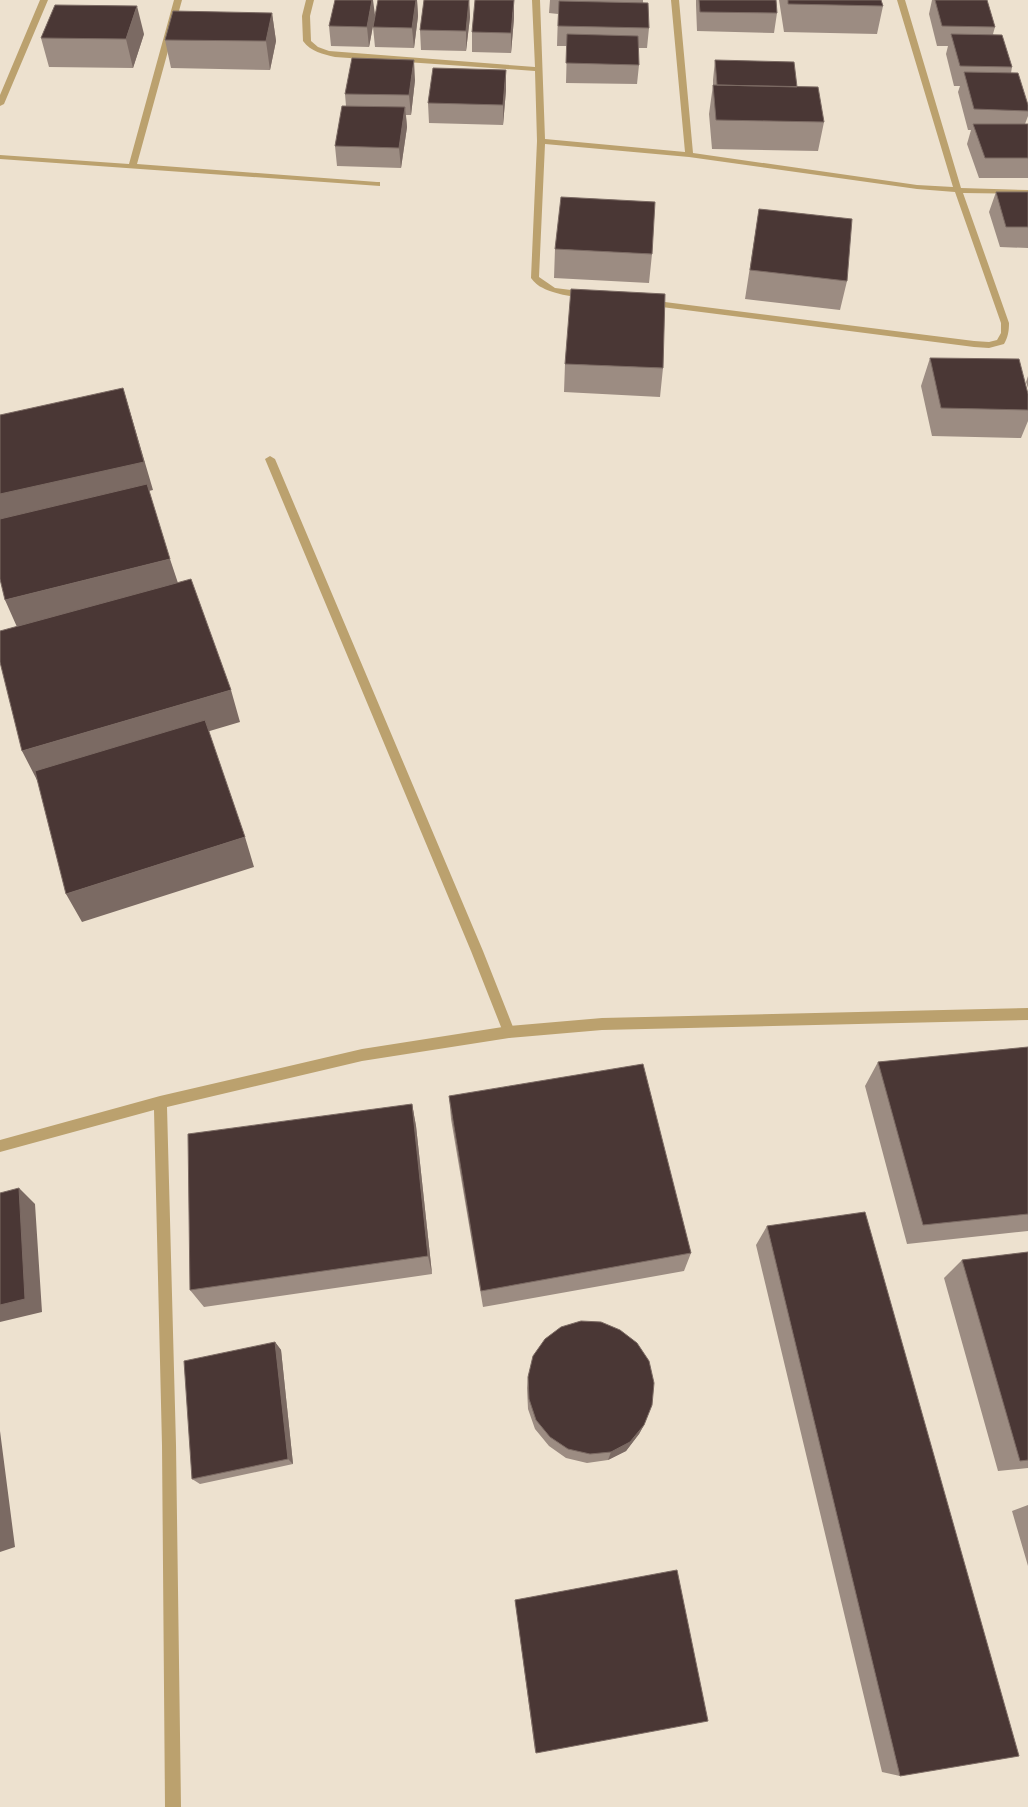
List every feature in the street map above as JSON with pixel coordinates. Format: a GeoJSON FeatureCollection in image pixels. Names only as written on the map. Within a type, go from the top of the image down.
{"type":"FeatureCollection","features":[{"type":"Feature","properties":{"kind":"street"},"geometry":{"type":"LineString","coordinates":[[0,104],[44,0]]}},
{"type":"Feature","properties":{"kind":"street"},"geometry":{"type":"LineString","coordinates":[[132,167],[178,0]]}},
{"type":"Feature","properties":{"kind":"street"},"geometry":{"type":"LineString","coordinates":[[310,0],[306,16],[307,42],[313,48],[323,52],[335,55],[538,69]]}},
{"type":"Feature","properties":{"kind":"street"},"geometry":{"type":"LineString","coordinates":[[536,0],[542,141],[535,278],[542,286],[552,291],[595,296]]}},
{"type":"Feature","properties":{"kind":"street"},"geometry":{"type":"LineString","coordinates":[[675,0],[689,155]]}},
{"type":"Feature","properties":{"kind":"street"},"geometry":{"type":"LineString","coordinates":[[642,302],[974,344],[989,345],[1001,342],[1005,333],[1005,324],[958,190],[901,0]]}},
{"type":"Feature","properties":{"kind":"street"},"geometry":{"type":"LineString","coordinates":[[542,141],[689,155],[917,187],[1028,192]]}},
{"type":"Feature","properties":{"kind":"street"},"geometry":{"type":"LineString","coordinates":[[0,157],[377,184]]}},
{"type":"Feature","properties":{"kind":"street"},"geometry":{"type":"LineString","coordinates":[[270,459],[477,951],[509,1032]]}},
{"type":"Feature","properties":{"kind":"street"},"geometry":{"type":"LineString","coordinates":[[0,1146],[160,1102],[362,1055],[509,1032],[602,1024],[1028,1014]]}},
{"type":"Feature","properties":{"kind":"street"},"geometry":{"type":"LineString","coordinates":[[160,1102],[169,1445],[173,1807]]}},
{"type":"Feature","properties":{"kind":"building"},"geometry":{"type":"Polygon","coordinates":[[[335,0],[372,0],[367,27],[329,26],[335,0]]]}},
{"type":"Feature","properties":{"kind":"building"},"geometry":{"type":"Polygon","coordinates":[[[378,0],[416,0],[412,28],[373,27],[378,0]]]}},
{"type":"Feature","properties":{"kind":"building"},"geometry":{"type":"Polygon","coordinates":[[[424,0],[469,0],[466,31],[420,30],[424,0]]]}},
{"type":"Feature","properties":{"kind":"building"},"geometry":{"type":"Polygon","coordinates":[[[475,0],[514,0],[511,33],[472,32],[475,0]]]}},
{"type":"Feature","properties":{"kind":"building"},"geometry":{"type":"Polygon","coordinates":[[[699,0],[776,0],[777,13],[700,12],[699,0]]]}},
{"type":"Feature","properties":{"kind":"building"},"geometry":{"type":"Polygon","coordinates":[[[788,0],[881,0],[883,6],[788,4],[788,0]]]}},
{"type":"Feature","properties":{"kind":"building"},"geometry":{"type":"Polygon","coordinates":[[[935,0],[987,0],[995,27],[942,26],[935,0]]]}},
{"type":"Feature","properties":{"kind":"building"},"geometry":{"type":"Polygon","coordinates":[[[559,1],[648,3],[649,28],[558,26],[559,1]]]}},
{"type":"Feature","properties":{"kind":"building"},"geometry":{"type":"Polygon","coordinates":[[[55,5],[137,6],[126,39],[41,38],[55,5]]]}},
{"type":"Feature","properties":{"kind":"building"},"geometry":{"type":"Polygon","coordinates":[[[173,11],[272,13],[266,41],[165,40],[173,11]]]}},
{"type":"Feature","properties":{"kind":"building"},"geometry":{"type":"Polygon","coordinates":[[[567,34],[638,36],[639,65],[566,63],[567,34]]]}},
{"type":"Feature","properties":{"kind":"building"},"geometry":{"type":"Polygon","coordinates":[[[951,34],[1002,35],[1012,67],[960,66],[951,34]]]}},
{"type":"Feature","properties":{"kind":"building"},"geometry":{"type":"Polygon","coordinates":[[[352,58],[414,60],[409,95],[345,94],[352,58]]]}},
{"type":"Feature","properties":{"kind":"building"},"geometry":{"type":"Polygon","coordinates":[[[715,60],[794,62],[797,87],[717,85],[715,60]]]}},
{"type":"Feature","properties":{"kind":"building"},"geometry":{"type":"Polygon","coordinates":[[[433,68],[506,70],[503,105],[428,103],[433,68]]]}},
{"type":"Feature","properties":{"kind":"building"},"geometry":{"type":"Polygon","coordinates":[[[964,72],[1018,73],[1028,105],[1028,111],[974,109],[964,72]]]}},
{"type":"Feature","properties":{"kind":"building"},"geometry":{"type":"Polygon","coordinates":[[[713,85],[818,87],[824,122],[716,120],[713,85]]]}},
{"type":"Feature","properties":{"kind":"building"},"geometry":{"type":"Polygon","coordinates":[[[342,106],[405,107],[399,148],[335,146],[342,106]]]}},
{"type":"Feature","properties":{"kind":"building"},"geometry":{"type":"Polygon","coordinates":[[[973,124],[1028,124],[1028,158],[985,158],[973,124]]]}},
{"type":"Feature","properties":{"kind":"building"},"geometry":{"type":"Polygon","coordinates":[[[996,192],[1028,192],[1028,227],[1006,227],[996,192]]]}},
{"type":"Feature","properties":{"kind":"building"},"geometry":{"type":"Polygon","coordinates":[[[561,197],[655,202],[652,254],[555,249],[561,197]]]}},
{"type":"Feature","properties":{"kind":"building"},"geometry":{"type":"Polygon","coordinates":[[[759,209],[852,219],[847,281],[750,270],[759,209]]]}},
{"type":"Feature","properties":{"kind":"building"},"geometry":{"type":"Polygon","coordinates":[[[571,289],[665,294],[663,368],[565,364],[571,289]]]}},
{"type":"Feature","properties":{"kind":"building"},"geometry":{"type":"Polygon","coordinates":[[[930,358],[1019,359],[1028,394],[1028,410],[941,408],[930,358]]]}},
{"type":"Feature","properties":{"kind":"building"},"geometry":{"type":"Polygon","coordinates":[[[123,388],[144,462],[0,494],[0,415],[123,388]]]}},
{"type":"Feature","properties":{"kind":"building"},"geometry":{"type":"Polygon","coordinates":[[[147,484],[170,559],[5,600],[0,579],[0,519],[147,484]]]}},
{"type":"Feature","properties":{"kind":"building"},"geometry":{"type":"Polygon","coordinates":[[[191,579],[231,690],[22,751],[0,662],[0,631],[191,579]]]}},
{"type":"Feature","properties":{"kind":"building"},"geometry":{"type":"Polygon","coordinates":[[[205,720],[245,837],[66,894],[35,771],[205,720]]]}},
{"type":"Feature","properties":{"kind":"building"},"geometry":{"type":"Polygon","coordinates":[[[1028,1047],[1028,1214],[923,1225],[878,1062],[1028,1047]]]}},
{"type":"Feature","properties":{"kind":"building"},"geometry":{"type":"Polygon","coordinates":[[[643,1064],[691,1253],[481,1291],[449,1096],[643,1064]]]}},
{"type":"Feature","properties":{"kind":"building"},"geometry":{"type":"Polygon","coordinates":[[[412,1104],[428,1256],[190,1290],[188,1134],[412,1104]]]}},
{"type":"Feature","properties":{"kind":"building"},"geometry":{"type":"Polygon","coordinates":[[[19,1188],[25,1299],[0,1305],[0,1193],[19,1188]]]}},
{"type":"Feature","properties":{"kind":"building"},"geometry":{"type":"Polygon","coordinates":[[[865,1212],[1019,1756],[900,1776],[767,1226],[865,1212]]]}},
{"type":"Feature","properties":{"kind":"building"},"geometry":{"type":"Polygon","coordinates":[[[1028,1252],[1028,1460],[1020,1461],[962,1260],[1028,1252]]]}},
{"type":"Feature","properties":{"kind":"building"},"geometry":{"type":"Polygon","coordinates":[[[581,1321],[601,1322],[620,1330],[637,1343],[649,1361],[654,1383],[652,1405],[644,1425],[630,1442],[611,1452],[590,1454],[568,1449],[550,1437],[536,1420],[529,1399],[528,1377],[533,1356],[545,1339],[561,1327],[581,1321]]]}},
{"type":"Feature","properties":{"kind":"building"},"geometry":{"type":"Polygon","coordinates":[[[275,1342],[288,1459],[192,1479],[184,1361],[275,1342]]]}},
{"type":"Feature","properties":{"kind":"building"},"geometry":{"type":"Polygon","coordinates":[[[677,1570],[708,1721],[536,1753],[515,1600],[677,1570]]]}}]}
